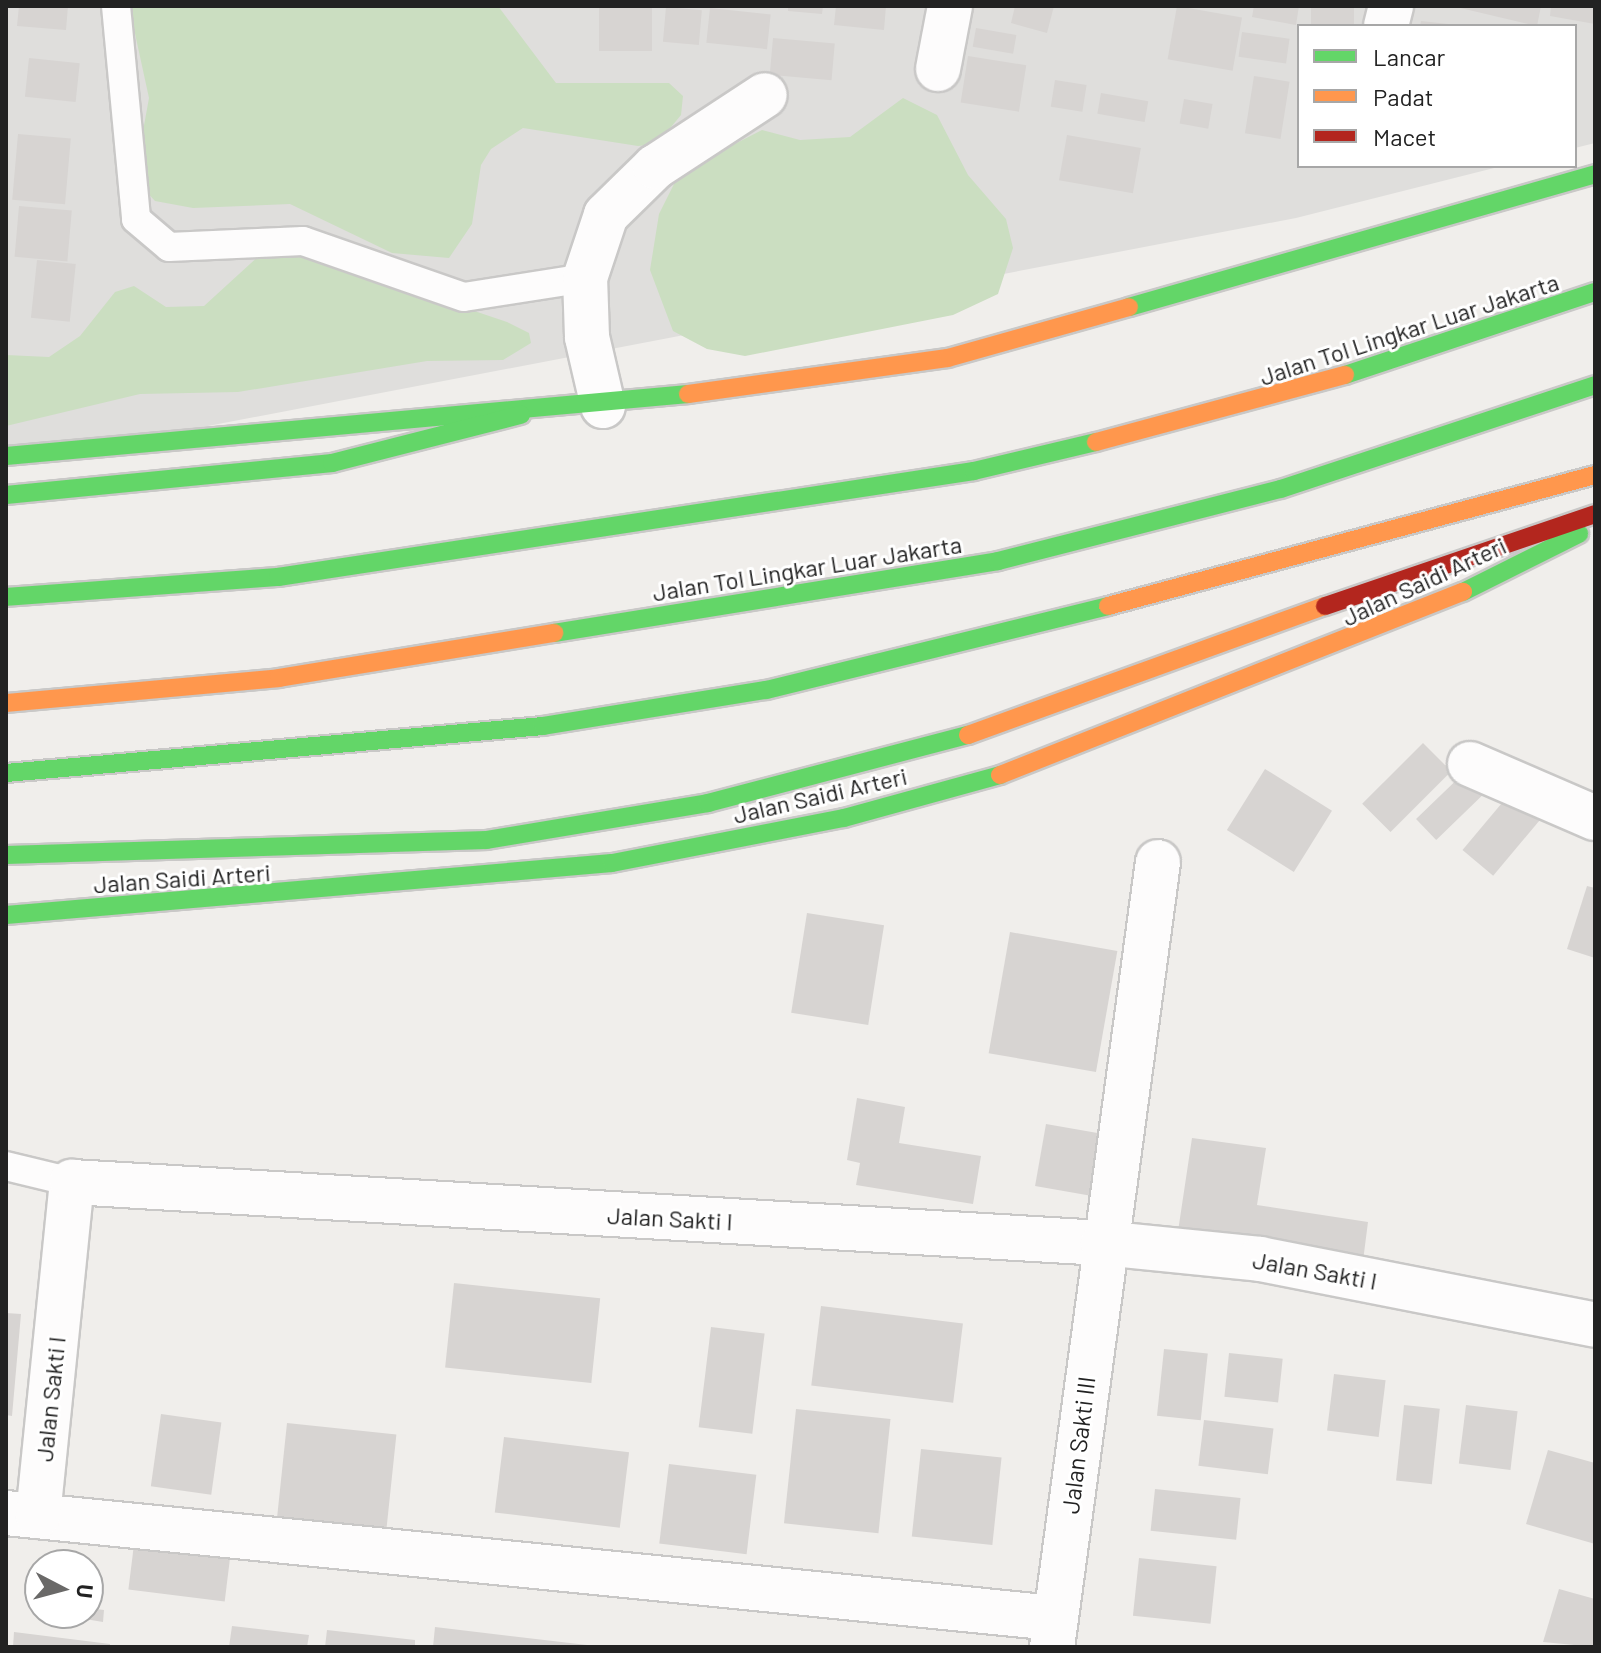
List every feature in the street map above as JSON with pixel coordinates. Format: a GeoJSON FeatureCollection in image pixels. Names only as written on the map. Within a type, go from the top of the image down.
{"type":"FeatureCollection","features":[{"type":"Feature","properties":{"kind":"main road"},"geometry":{"type":"LineString","coordinates":[[6,456],[521,415],[948,358],[1595,174]]}},
{"type":"Feature","properties":{"kind":"main road","name":"Jalan Tol Lingkar Luar Jakarta"},"geometry":{"type":"LineString","coordinates":[[6,597],[278,577],[974,471],[1258,404],[1595,292]]}},
{"type":"Feature","properties":{"kind":"main road","name":"Jalan Tol Lingkar Luar Jakarta"},"geometry":{"type":"LineString","coordinates":[[6,703],[279,678],[998,561],[1281,489],[1595,385]]}},
{"type":"Feature","properties":{"kind":"main road"},"geometry":{"type":"LineString","coordinates":[[6,495],[332,463],[521,415]]}},
{"type":"Feature","properties":{"kind":"main road"},"geometry":{"type":"LineString","coordinates":[[6,773],[516,729],[766,690],[1256,570],[1595,475]]}},
{"type":"Feature","properties":{"kind":"main road"},"geometry":{"type":"LineString","coordinates":[[6,855],[487,840],[708,803],[977,733],[1170,658],[1595,514]]}},
{"type":"Feature","properties":{"kind":"main road","name":"Jalan Saidi Arteri"},"geometry":{"type":"LineString","coordinates":[[6,915],[454,882],[612,863],[844,818],[1087,746],[1417,615],[1595,526]]}},
{"type":"Feature","properties":{"kind":"street"},"geometry":{"type":"LineString","coordinates":[[938,69],[950,6]]}},
{"type":"Feature","properties":{"kind":"street"},"geometry":{"type":"LineString","coordinates":[[603,406],[587,337],[585,278],[606,215],[655,167],[765,95]]}},
{"type":"Feature","properties":{"kind":"street"},"geometry":{"type":"LineString","coordinates":[[1470,764],[1595,818]]}},
{"type":"Feature","properties":{"kind":"street","name":"Jalan Sakti III"},"geometry":{"type":"LineString","coordinates":[[1054,1633],[1103,1243],[1158,862]]}},
{"type":"Feature","properties":{"kind":"street","name":"Jalan Sakti I"},"geometry":{"type":"LineString","coordinates":[[1054,1633],[22,1514],[72,1182],[1103,1243],[1260,1259],[1595,1325]]}},
{"type":"Feature","properties":{"kind":"lane"},"geometry":{"type":"LineString","coordinates":[[116,6],[136,219],[169,247],[303,241],[464,297],[585,278]]}},
{"type":"Feature","properties":{"kind":"lane"},"geometry":{"type":"LineString","coordinates":[[6,1166],[72,1182]]}},
{"type":"Feature","properties":{"kind":"shaded area"},"geometry":{"type":"Polygon","coordinates":[[[6,6],[1595,6],[1595,143],[1577,148],[1577,24],[1297,24],[1297,168],[1494,168],[1296,218],[140,439],[6,455],[6,6]]]}},
{"type":"Feature","properties":{"kind":"green space"},"geometry":{"type":"Polygon","coordinates":[[[129,6],[498,6],[556,83],[669,83],[683,96],[681,115],[657,144],[638,146],[523,128],[491,149],[481,165],[472,224],[449,258],[392,253],[290,204],[193,208],[155,201],[142,187],[139,153],[149,98],[129,6]]]}},
{"type":"Feature","properties":{"kind":"green space"},"geometry":{"type":"Polygon","coordinates":[[[903,98],[937,115],[968,175],[1006,219],[1013,248],[998,294],[953,315],[745,356],[707,349],[673,331],[650,270],[659,214],[680,172],[762,130],[800,140],[850,137],[903,98]]]}},
{"type":"Feature","properties":{"kind":"green space"},"geometry":{"type":"Polygon","coordinates":[[[273,243],[507,322],[529,333],[531,343],[503,360],[427,361],[238,392],[140,394],[6,426],[6,355],[49,357],[80,336],[115,292],[134,286],[166,307],[204,306],[273,243]]]}},
{"type":"Feature","properties":{"kind":"building"},"geometry":{"type":"Polygon","coordinates":[[[19,6],[68,6],[66,30],[17,26],[19,6]]]}},
{"type":"Feature","properties":{"kind":"building"},"geometry":{"type":"Polygon","coordinates":[[[599,6],[652,6],[652,51],[599,51],[599,6]]]}},
{"type":"Feature","properties":{"kind":"building"},"geometry":{"type":"Polygon","coordinates":[[[788,6],[823,6],[822,14],[788,11],[788,6]]]}},
{"type":"Feature","properties":{"kind":"building"},"geometry":{"type":"Polygon","coordinates":[[[836,6],[886,6],[884,30],[834,25],[836,6]]]}},
{"type":"Feature","properties":{"kind":"building"},"geometry":{"type":"Polygon","coordinates":[[[1015,6],[1054,6],[1047,33],[1011,23],[1015,6]]]}},
{"type":"Feature","properties":{"kind":"building"},"geometry":{"type":"Polygon","coordinates":[[[1177,6],[1242,17],[1233,71],[1168,59],[1177,6]]]}},
{"type":"Feature","properties":{"kind":"building"},"geometry":{"type":"Polygon","coordinates":[[[1254,6],[1299,6],[1296,25],[1252,17],[1254,6]]]}},
{"type":"Feature","properties":{"kind":"building"},"geometry":{"type":"Polygon","coordinates":[[[1311,6],[1354,6],[1354,24],[1311,24],[1311,6]]]}},
{"type":"Feature","properties":{"kind":"building"},"geometry":{"type":"Polygon","coordinates":[[[1452,6],[1541,6],[1537,24],[1452,6]]]}},
{"type":"Feature","properties":{"kind":"building"},"geometry":{"type":"Polygon","coordinates":[[[1551,6],[1595,6],[1595,24],[1550,16],[1551,6]]]}},
{"type":"Feature","properties":{"kind":"building"},"geometry":{"type":"Polygon","coordinates":[[[666,7],[702,10],[699,45],[663,42],[666,7]]]}},
{"type":"Feature","properties":{"kind":"building"},"geometry":{"type":"Polygon","coordinates":[[[710,8],[771,14],[767,49],[706,43],[710,8]]]}},
{"type":"Feature","properties":{"kind":"building"},"geometry":{"type":"Polygon","coordinates":[[[1421,21],[1448,24],[1420,24],[1421,21]]]}},
{"type":"Feature","properties":{"kind":"building"},"geometry":{"type":"Polygon","coordinates":[[[976,28],[1016,35],[1013,54],[973,47],[976,28]]]}},
{"type":"Feature","properties":{"kind":"building"},"geometry":{"type":"Polygon","coordinates":[[[1242,32],[1290,39],[1286,63],[1239,57],[1242,32]]]}},
{"type":"Feature","properties":{"kind":"building"},"geometry":{"type":"Polygon","coordinates":[[[773,38],[835,43],[832,80],[770,75],[773,38]]]}},
{"type":"Feature","properties":{"kind":"building"},"geometry":{"type":"Polygon","coordinates":[[[968,56],[1026,65],[1019,112],[961,102],[968,56]]]}},
{"type":"Feature","properties":{"kind":"building"},"geometry":{"type":"Polygon","coordinates":[[[29,58],[80,63],[76,102],[25,97],[29,58]]]}},
{"type":"Feature","properties":{"kind":"building"},"geometry":{"type":"Polygon","coordinates":[[[1254,76],[1290,82],[1280,139],[1245,133],[1254,76]]]}},
{"type":"Feature","properties":{"kind":"building"},"geometry":{"type":"Polygon","coordinates":[[[1055,80],[1087,85],[1082,112],[1051,107],[1055,80]]]}},
{"type":"Feature","properties":{"kind":"building"},"geometry":{"type":"Polygon","coordinates":[[[1101,93],[1148,101],[1145,122],[1097,114],[1101,93]]]}},
{"type":"Feature","properties":{"kind":"building"},"geometry":{"type":"Polygon","coordinates":[[[1184,99],[1213,104],[1208,129],[1180,124],[1184,99]]]}},
{"type":"Feature","properties":{"kind":"building"},"geometry":{"type":"Polygon","coordinates":[[[18,134],[71,139],[65,204],[12,200],[18,134]]]}},
{"type":"Feature","properties":{"kind":"building"},"geometry":{"type":"Polygon","coordinates":[[[1067,135],[1141,148],[1133,193],[1059,180],[1067,135]]]}},
{"type":"Feature","properties":{"kind":"building"},"geometry":{"type":"Polygon","coordinates":[[[19,206],[72,211],[67,261],[15,257],[19,206]]]}},
{"type":"Feature","properties":{"kind":"building"},"geometry":{"type":"Polygon","coordinates":[[[37,260],[76,264],[70,322],[31,318],[37,260]]]}},
{"type":"Feature","properties":{"kind":"building"},"geometry":{"type":"Polygon","coordinates":[[[1423,743],[1451,771],[1390,832],[1362,804],[1423,743]]]}},
{"type":"Feature","properties":{"kind":"building"},"geometry":{"type":"Polygon","coordinates":[[[1470,767],[1490,788],[1436,840],[1416,819],[1470,767]]]}},
{"type":"Feature","properties":{"kind":"building"},"geometry":{"type":"Polygon","coordinates":[[[1265,769],[1332,811],[1294,872],[1227,830],[1265,769]]]}},
{"type":"Feature","properties":{"kind":"building"},"geometry":{"type":"Polygon","coordinates":[[[1512,791],[1543,817],[1493,876],[1463,850],[1512,791]]]}},
{"type":"Feature","properties":{"kind":"building"},"geometry":{"type":"Polygon","coordinates":[[[1587,886],[1595,888],[1595,958],[1567,949],[1587,886]]]}},
{"type":"Feature","properties":{"kind":"building"},"geometry":{"type":"Polygon","coordinates":[[[807,913],[884,925],[868,1025],[791,1013],[807,913]]]}},
{"type":"Feature","properties":{"kind":"building"},"geometry":{"type":"Polygon","coordinates":[[[1010,932],[1117,951],[1096,1072],[989,1053],[1010,932]]]}},
{"type":"Feature","properties":{"kind":"building"},"geometry":{"type":"Polygon","coordinates":[[[857,1098],[905,1107],[899,1143],[981,1156],[973,1204],[856,1185],[860,1163],[847,1160],[857,1098]]]}},
{"type":"Feature","properties":{"kind":"building"},"geometry":{"type":"Polygon","coordinates":[[[1046,1124],[1103,1134],[1092,1196],[1035,1186],[1046,1124]]]}},
{"type":"Feature","properties":{"kind":"building"},"geometry":{"type":"Polygon","coordinates":[[[1192,1138],[1266,1148],[1257,1205],[1368,1222],[1363,1261],[1177,1238],[1192,1138]]]}},
{"type":"Feature","properties":{"kind":"building"},"geometry":{"type":"Polygon","coordinates":[[[454,1283],[600,1298],[591,1383],[445,1368],[454,1283]]]}},
{"type":"Feature","properties":{"kind":"building"},"geometry":{"type":"Polygon","coordinates":[[[821,1306],[963,1323],[953,1403],[811,1385],[821,1306]]]}},
{"type":"Feature","properties":{"kind":"building"},"geometry":{"type":"Polygon","coordinates":[[[6,1313],[21,1314],[12,1416],[6,1415],[6,1313]]]}},
{"type":"Feature","properties":{"kind":"building"},"geometry":{"type":"Polygon","coordinates":[[[711,1327],[765,1334],[752,1434],[699,1427],[711,1327]]]}},
{"type":"Feature","properties":{"kind":"building"},"geometry":{"type":"Polygon","coordinates":[[[1164,1349],[1208,1354],[1201,1420],[1157,1416],[1164,1349]]]}},
{"type":"Feature","properties":{"kind":"building"},"geometry":{"type":"Polygon","coordinates":[[[1229,1353],[1283,1359],[1278,1402],[1224,1397],[1229,1353]]]}},
{"type":"Feature","properties":{"kind":"building"},"geometry":{"type":"Polygon","coordinates":[[[1334,1374],[1386,1380],[1379,1437],[1327,1431],[1334,1374]]]}},
{"type":"Feature","properties":{"kind":"building"},"geometry":{"type":"Polygon","coordinates":[[[1404,1405],[1440,1409],[1432,1484],[1396,1481],[1404,1405]]]}},
{"type":"Feature","properties":{"kind":"building"},"geometry":{"type":"Polygon","coordinates":[[[1466,1405],[1518,1411],[1510,1470],[1459,1464],[1466,1405]]]}},
{"type":"Feature","properties":{"kind":"building"},"geometry":{"type":"Polygon","coordinates":[[[796,1409],[890,1419],[878,1533],[784,1523],[796,1409]]]}},
{"type":"Feature","properties":{"kind":"building"},"geometry":{"type":"Polygon","coordinates":[[[161,1414],[221,1422],[211,1495],[151,1486],[161,1414]]]}},
{"type":"Feature","properties":{"kind":"building"},"geometry":{"type":"Polygon","coordinates":[[[1204,1420],[1273,1429],[1268,1474],[1198,1466],[1204,1420]]]}},
{"type":"Feature","properties":{"kind":"building"},"geometry":{"type":"Polygon","coordinates":[[[287,1423],[396,1434],[386,1536],[276,1524],[287,1423]]]}},
{"type":"Feature","properties":{"kind":"building"},"geometry":{"type":"Polygon","coordinates":[[[504,1437],[629,1452],[620,1528],[495,1512],[504,1437]]]}},
{"type":"Feature","properties":{"kind":"building"},"geometry":{"type":"Polygon","coordinates":[[[921,1449],[1002,1457],[992,1545],[912,1537],[921,1449]]]}},
{"type":"Feature","properties":{"kind":"building"},"geometry":{"type":"Polygon","coordinates":[[[1548,1450],[1595,1463],[1595,1544],[1526,1524],[1548,1450]]]}},
{"type":"Feature","properties":{"kind":"building"},"geometry":{"type":"Polygon","coordinates":[[[669,1464],[756,1475],[747,1554],[659,1543],[669,1464]]]}},
{"type":"Feature","properties":{"kind":"building"},"geometry":{"type":"Polygon","coordinates":[[[1155,1489],[1241,1498],[1236,1540],[1151,1531],[1155,1489]]]}},
{"type":"Feature","properties":{"kind":"building"},"geometry":{"type":"Polygon","coordinates":[[[135,1536],[231,1548],[225,1601],[128,1590],[135,1536]]]}},
{"type":"Feature","properties":{"kind":"building"},"geometry":{"type":"Polygon","coordinates":[[[1139,1558],[1217,1566],[1211,1624],[1133,1616],[1139,1558]]]}},
{"type":"Feature","properties":{"kind":"building"},"geometry":{"type":"Polygon","coordinates":[[[1559,1589],[1595,1599],[1595,1647],[1543,1642],[1559,1589]]]}},
{"type":"Feature","properties":{"kind":"building"},"geometry":{"type":"Polygon","coordinates":[[[232,1626],[309,1635],[307,1647],[229,1647],[232,1626]]]}},
{"type":"Feature","properties":{"kind":"building"},"geometry":{"type":"Polygon","coordinates":[[[435,1627],[587,1645],[587,1647],[433,1647],[435,1627]]]}},
{"type":"Feature","properties":{"kind":"building"},"geometry":{"type":"Polygon","coordinates":[[[327,1630],[415,1640],[415,1647],[325,1647],[327,1630]]]}},
{"type":"Feature","properties":{"kind":"building"},"geometry":{"type":"Polygon","coordinates":[[[14,1632],[110,1644],[110,1647],[13,1647],[14,1632]]]}},
{"type":"Feature","properties":{"kind":"traffic: fast"},"geometry":{"type":"LineString","coordinates":[[1129,307],[1595,174]]}},
{"type":"Feature","properties":{"kind":"traffic: fast"},"geometry":{"type":"LineString","coordinates":[[1345,375],[1595,292]]}},
{"type":"Feature","properties":{"kind":"traffic: fast"},"geometry":{"type":"LineString","coordinates":[[554,633],[998,561],[1281,489],[1595,385]]}},
{"type":"Feature","properties":{"kind":"traffic: fast"},"geometry":{"type":"LineString","coordinates":[[6,456],[688,394]]}},
{"type":"Feature","properties":{"kind":"traffic: fast"},"geometry":{"type":"LineString","coordinates":[[6,495],[332,463],[521,415]]}},
{"type":"Feature","properties":{"kind":"traffic: fast"},"geometry":{"type":"LineString","coordinates":[[6,597],[278,577],[974,471],[1096,442]]}},
{"type":"Feature","properties":{"kind":"traffic: fast"},"geometry":{"type":"LineString","coordinates":[[1463,592],[1579,534]]}},
{"type":"Feature","properties":{"kind":"traffic: fast"},"geometry":{"type":"LineString","coordinates":[[6,773],[543,726],[766,690],[1108,606]]}},
{"type":"Feature","properties":{"kind":"traffic: fast"},"geometry":{"type":"LineString","coordinates":[[6,855],[487,840],[708,803],[968,735]]}},
{"type":"Feature","properties":{"kind":"traffic: fast"},"geometry":{"type":"LineString","coordinates":[[6,915],[612,863],[844,818],[1000,775]]}},
{"type":"Feature","properties":{"kind":"traffic: slow"},"geometry":{"type":"LineString","coordinates":[[688,394],[948,358],[1129,307]]}},
{"type":"Feature","properties":{"kind":"traffic: slow"},"geometry":{"type":"LineString","coordinates":[[1096,442],[1345,375]]}},
{"type":"Feature","properties":{"kind":"traffic: slow"},"geometry":{"type":"LineString","coordinates":[[1108,606],[1595,475]]}},
{"type":"Feature","properties":{"kind":"traffic: slow"},"geometry":{"type":"LineString","coordinates":[[1000,775],[1463,592]]}},
{"type":"Feature","properties":{"kind":"traffic: slow"},"geometry":{"type":"LineString","coordinates":[[968,735],[1325,606]]}},
{"type":"Feature","properties":{"kind":"traffic: slow"},"geometry":{"type":"LineString","coordinates":[[6,703],[279,678],[554,633]]}},
{"type":"Feature","properties":{"kind":"traffic: jam"},"geometry":{"type":"LineString","coordinates":[[1325,606],[1595,514]]}}]}
